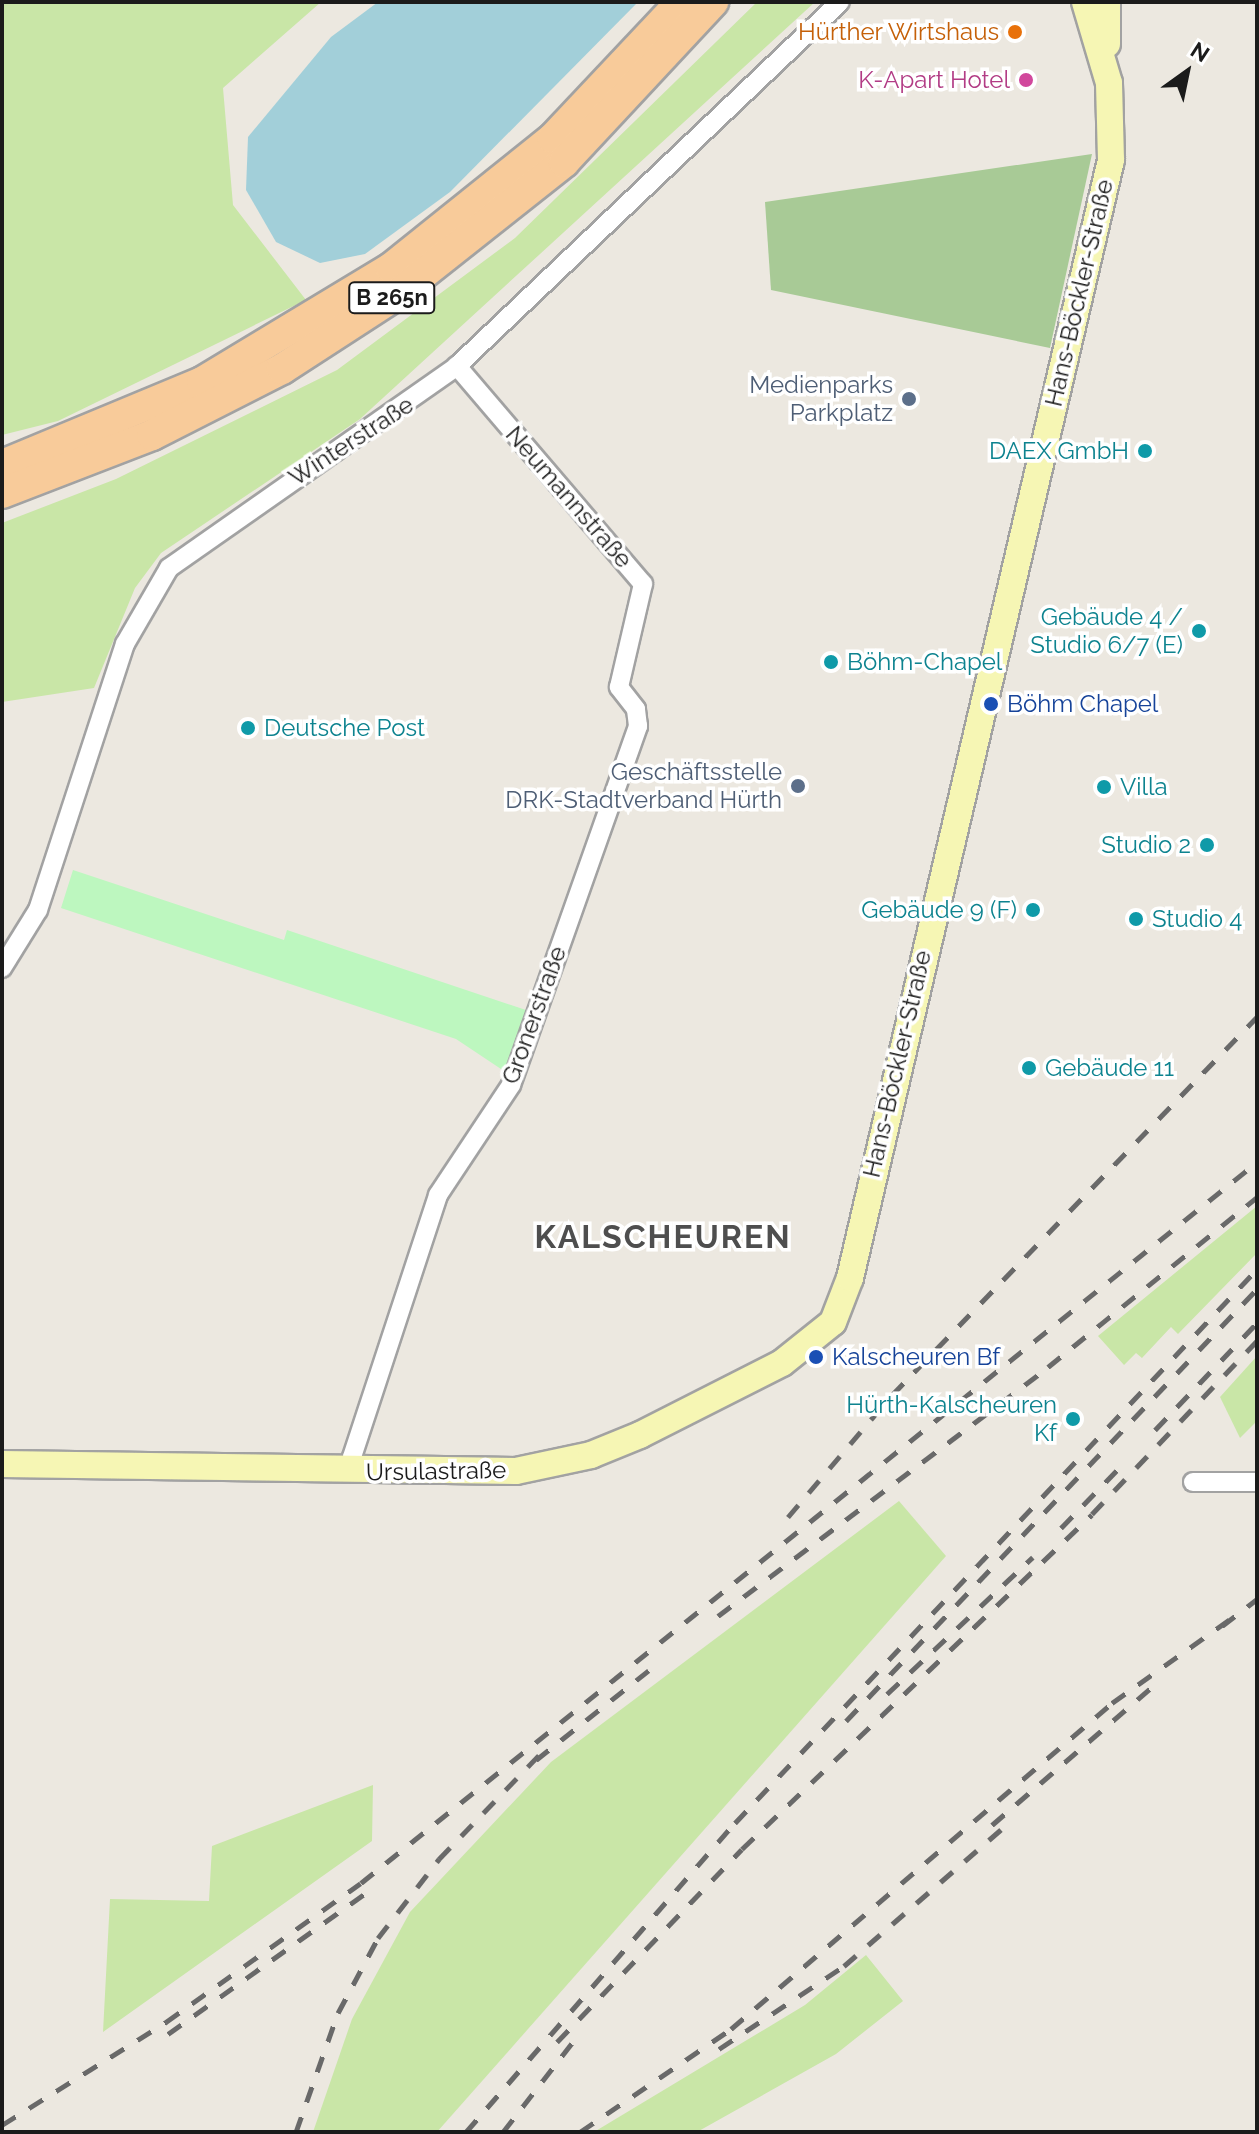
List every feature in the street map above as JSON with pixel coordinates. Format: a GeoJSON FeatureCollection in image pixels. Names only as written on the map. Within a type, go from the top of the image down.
{"type":"FeatureCollection","features":[{"type":"Feature","properties":{"kind":"main road","name":"B 265n"},"geometry":{"type":"LineString","coordinates":[[2,465],[202,382],[391,268],[553,138],[681,2]]}},
{"type":"Feature","properties":{"kind":"main road","name":"B 265n"},"geometry":{"type":"LineString","coordinates":[[2,493],[152,435],[282,369],[399,293],[564,162],[713,2]]}},
{"type":"Feature","properties":{"kind":"street","name":"Winterstraße"},"geometry":{"type":"LineString","coordinates":[[2,968],[38,910],[125,644],[160,580],[200,540],[457,366],[840,2]]}},
{"type":"Feature","properties":{"kind":"street","name":"Hans-Böckler-Straße"},"geometry":{"type":"LineString","coordinates":[[1085,2],[1104,55]]}},
{"type":"Feature","properties":{"kind":"street","name":"Hans-Böckler-Straße"},"geometry":{"type":"LineString","coordinates":[[850,1278],[1111,160],[1104,55],[1107,2]]}},
{"type":"Feature","properties":{"kind":"street","name":"Neumannstraße"},"geometry":{"type":"LineString","coordinates":[[457,366],[643,584],[619,687]]}},
{"type":"Feature","properties":{"kind":"street","name":"Gronerstraße"},"geometry":{"type":"LineString","coordinates":[[353,1472],[352,1457],[438,1195],[511,1085],[638,726],[636,709],[619,687]]}},
{"type":"Feature","properties":{"kind":"street","name":"Ursulastraße"},"geometry":{"type":"LineString","coordinates":[[2,1464],[488,1474],[591,1455],[810,1346],[833,1322],[850,1278]]}},
{"type":"Feature","properties":{"kind":"street"},"geometry":{"type":"LineString","coordinates":[[1193,1482],[1257,1482]]}},
{"type":"Feature","properties":{"kind":"green space"},"geometry":{"type":"Polygon","coordinates":[[[2,2],[321,2],[223,88],[233,205],[306,300],[58,421],[2,435],[2,2]]]}},
{"type":"Feature","properties":{"kind":"green space"},"geometry":{"type":"Polygon","coordinates":[[[757,2],[815,2],[360,419],[161,553],[135,588],[94,688],[2,702],[2,523],[116,479],[337,370],[515,238],[757,2]]]}},
{"type":"Feature","properties":{"kind":"green space"},"geometry":{"type":"Polygon","coordinates":[[[1092,154],[1050,348],[771,290],[765,202],[1092,154]]]}},
{"type":"Feature","properties":{"kind":"green space"},"geometry":{"type":"Polygon","coordinates":[[[73,870],[284,940],[287,930],[532,1012],[521,1046],[504,1071],[456,1039],[61,908],[73,870]]]}},
{"type":"Feature","properties":{"kind":"green space"},"geometry":{"type":"Polygon","coordinates":[[[1257,1206],[1257,1253],[1178,1334],[1171,1327],[1142,1358],[1136,1353],[1124,1365],[1098,1336],[1257,1206]]]}},
{"type":"Feature","properties":{"kind":"green space"},"geometry":{"type":"Polygon","coordinates":[[[1257,1356],[1257,1421],[1240,1438],[1220,1397],[1257,1356]]]}},
{"type":"Feature","properties":{"kind":"green space"},"geometry":{"type":"Polygon","coordinates":[[[899,1501],[946,1556],[437,2132],[313,2132],[352,2019],[410,1912],[551,1762],[899,1501]]]}},
{"type":"Feature","properties":{"kind":"green space"},"geometry":{"type":"Polygon","coordinates":[[[373,1785],[372,1841],[103,2032],[110,1899],[209,1901],[212,1846],[373,1785]]]}},
{"type":"Feature","properties":{"kind":"green space"},"geometry":{"type":"Polygon","coordinates":[[[866,1955],[903,2001],[836,2054],[697,2132],[594,2132],[805,2005],[866,1955]]]}},
{"type":"Feature","properties":{"kind":"water"},"geometry":{"type":"Polygon","coordinates":[[[378,2],[638,2],[450,192],[365,254],[320,263],[276,242],[246,190],[248,137],[331,37],[378,2]]]}},
{"type":"Feature","properties":{"kind":"railway"},"geometry":{"type":"LineString","coordinates":[[788,1517],[892,1395],[1257,1017]]}},
{"type":"Feature","properties":{"kind":"railway"},"geometry":{"type":"LineString","coordinates":[[2,2125],[166,2022],[361,1883],[1257,1162]]}},
{"type":"Feature","properties":{"kind":"railway"},"geometry":{"type":"LineString","coordinates":[[718,1616],[1048,1367],[1257,1197]]}},
{"type":"Feature","properties":{"kind":"railway"},"geometry":{"type":"LineString","coordinates":[[466,2132],[735,1823],[1257,1269]]}},
{"type":"Feature","properties":{"kind":"railway"},"geometry":{"type":"LineString","coordinates":[[846,1721],[1257,1289]]}},
{"type":"Feature","properties":{"kind":"railway"},"geometry":{"type":"LineString","coordinates":[[1155,1430],[1257,1323]]}},
{"type":"Feature","properties":{"kind":"railway"},"geometry":{"type":"LineString","coordinates":[[557,2042],[742,1849],[1092,1514],[1257,1341]]}},
{"type":"Feature","properties":{"kind":"railway"},"geometry":{"type":"LineString","coordinates":[[1061,1528],[1122,1465]]}},
{"type":"Feature","properties":{"kind":"railway"},"geometry":{"type":"LineString","coordinates":[[887,1694],[1033,1557]]}},
{"type":"Feature","properties":{"kind":"railway"},"geometry":{"type":"LineString","coordinates":[[1222,1626],[1257,1599]]}},
{"type":"Feature","properties":{"kind":"railway"},"geometry":{"type":"LineString","coordinates":[[580,2132],[731,2029],[1112,1703],[1230,1619]]}},
{"type":"Feature","properties":{"kind":"railway"},"geometry":{"type":"LineString","coordinates":[[536,1760],[649,1670]]}},
{"type":"Feature","properties":{"kind":"railway"},"geometry":{"type":"LineString","coordinates":[[992,1825],[1153,1686]]}},
{"type":"Feature","properties":{"kind":"railway"},"geometry":{"type":"LineString","coordinates":[[296,2132],[338,2013],[378,1938],[439,1859],[542,1752]]}},
{"type":"Feature","properties":{"kind":"railway"},"geometry":{"type":"LineString","coordinates":[[719,2049],[844,1966],[1011,1821]]}},
{"type":"Feature","properties":{"kind":"railway"},"geometry":{"type":"LineString","coordinates":[[168,2034],[373,1888]]}},
{"type":"Feature","properties":{"kind":"railway"},"geometry":{"type":"LineString","coordinates":[[503,2132],[579,2034]]}},
{"type":"Feature","properties":{"kind":"place","name":"Hürther Wirtshaus"},"geometry":{"type":"Point","coordinates":[1015,32]}},
{"type":"Feature","properties":{"kind":"place","name":"K-Apart Hotel"},"geometry":{"type":"Point","coordinates":[1026,80]}},
{"type":"Feature","properties":{"kind":"place","name":"Medienparks Parkplatz"},"geometry":{"type":"Point","coordinates":[909,399]}},
{"type":"Feature","properties":{"kind":"place","name":"DAEX GmbH"},"geometry":{"type":"Point","coordinates":[1145,451]}},
{"type":"Feature","properties":{"kind":"place","name":"Gebäude 4 / Studio 6/7 (E)"},"geometry":{"type":"Point","coordinates":[1199,631]}},
{"type":"Feature","properties":{"kind":"place","name":"Böhm-Chapel"},"geometry":{"type":"Point","coordinates":[831,662]}},
{"type":"Feature","properties":{"kind":"place","name":"Böhm Chapel"},"geometry":{"type":"Point","coordinates":[991,704]}},
{"type":"Feature","properties":{"kind":"place","name":"Deutsche Post"},"geometry":{"type":"Point","coordinates":[248,728]}},
{"type":"Feature","properties":{"kind":"place","name":"Geschäftsstelle DRK-Stadtverband Hürth"},"geometry":{"type":"Point","coordinates":[798,786]}},
{"type":"Feature","properties":{"kind":"place","name":"Villa"},"geometry":{"type":"Point","coordinates":[1104,787]}},
{"type":"Feature","properties":{"kind":"place","name":"Studio 2"},"geometry":{"type":"Point","coordinates":[1207,845]}},
{"type":"Feature","properties":{"kind":"place","name":"Gebäude 9 (F)"},"geometry":{"type":"Point","coordinates":[1033,910]}},
{"type":"Feature","properties":{"kind":"place","name":"Studio 4"},"geometry":{"type":"Point","coordinates":[1136,919]}},
{"type":"Feature","properties":{"kind":"place","name":"Gebäude 11"},"geometry":{"type":"Point","coordinates":[1029,1068]}},
{"type":"Feature","properties":{"kind":"place","name":"Kalscheuren Bf"},"geometry":{"type":"Point","coordinates":[816,1357]}},
{"type":"Feature","properties":{"kind":"place","name":"Hürth-Kalscheuren Kf"},"geometry":{"type":"Point","coordinates":[1073,1419]}},
{"type":"Feature","properties":{"kind":"district","name":"KALSCHEUREN"},"geometry":{"type":"Point","coordinates":[663,1237]}}]}
